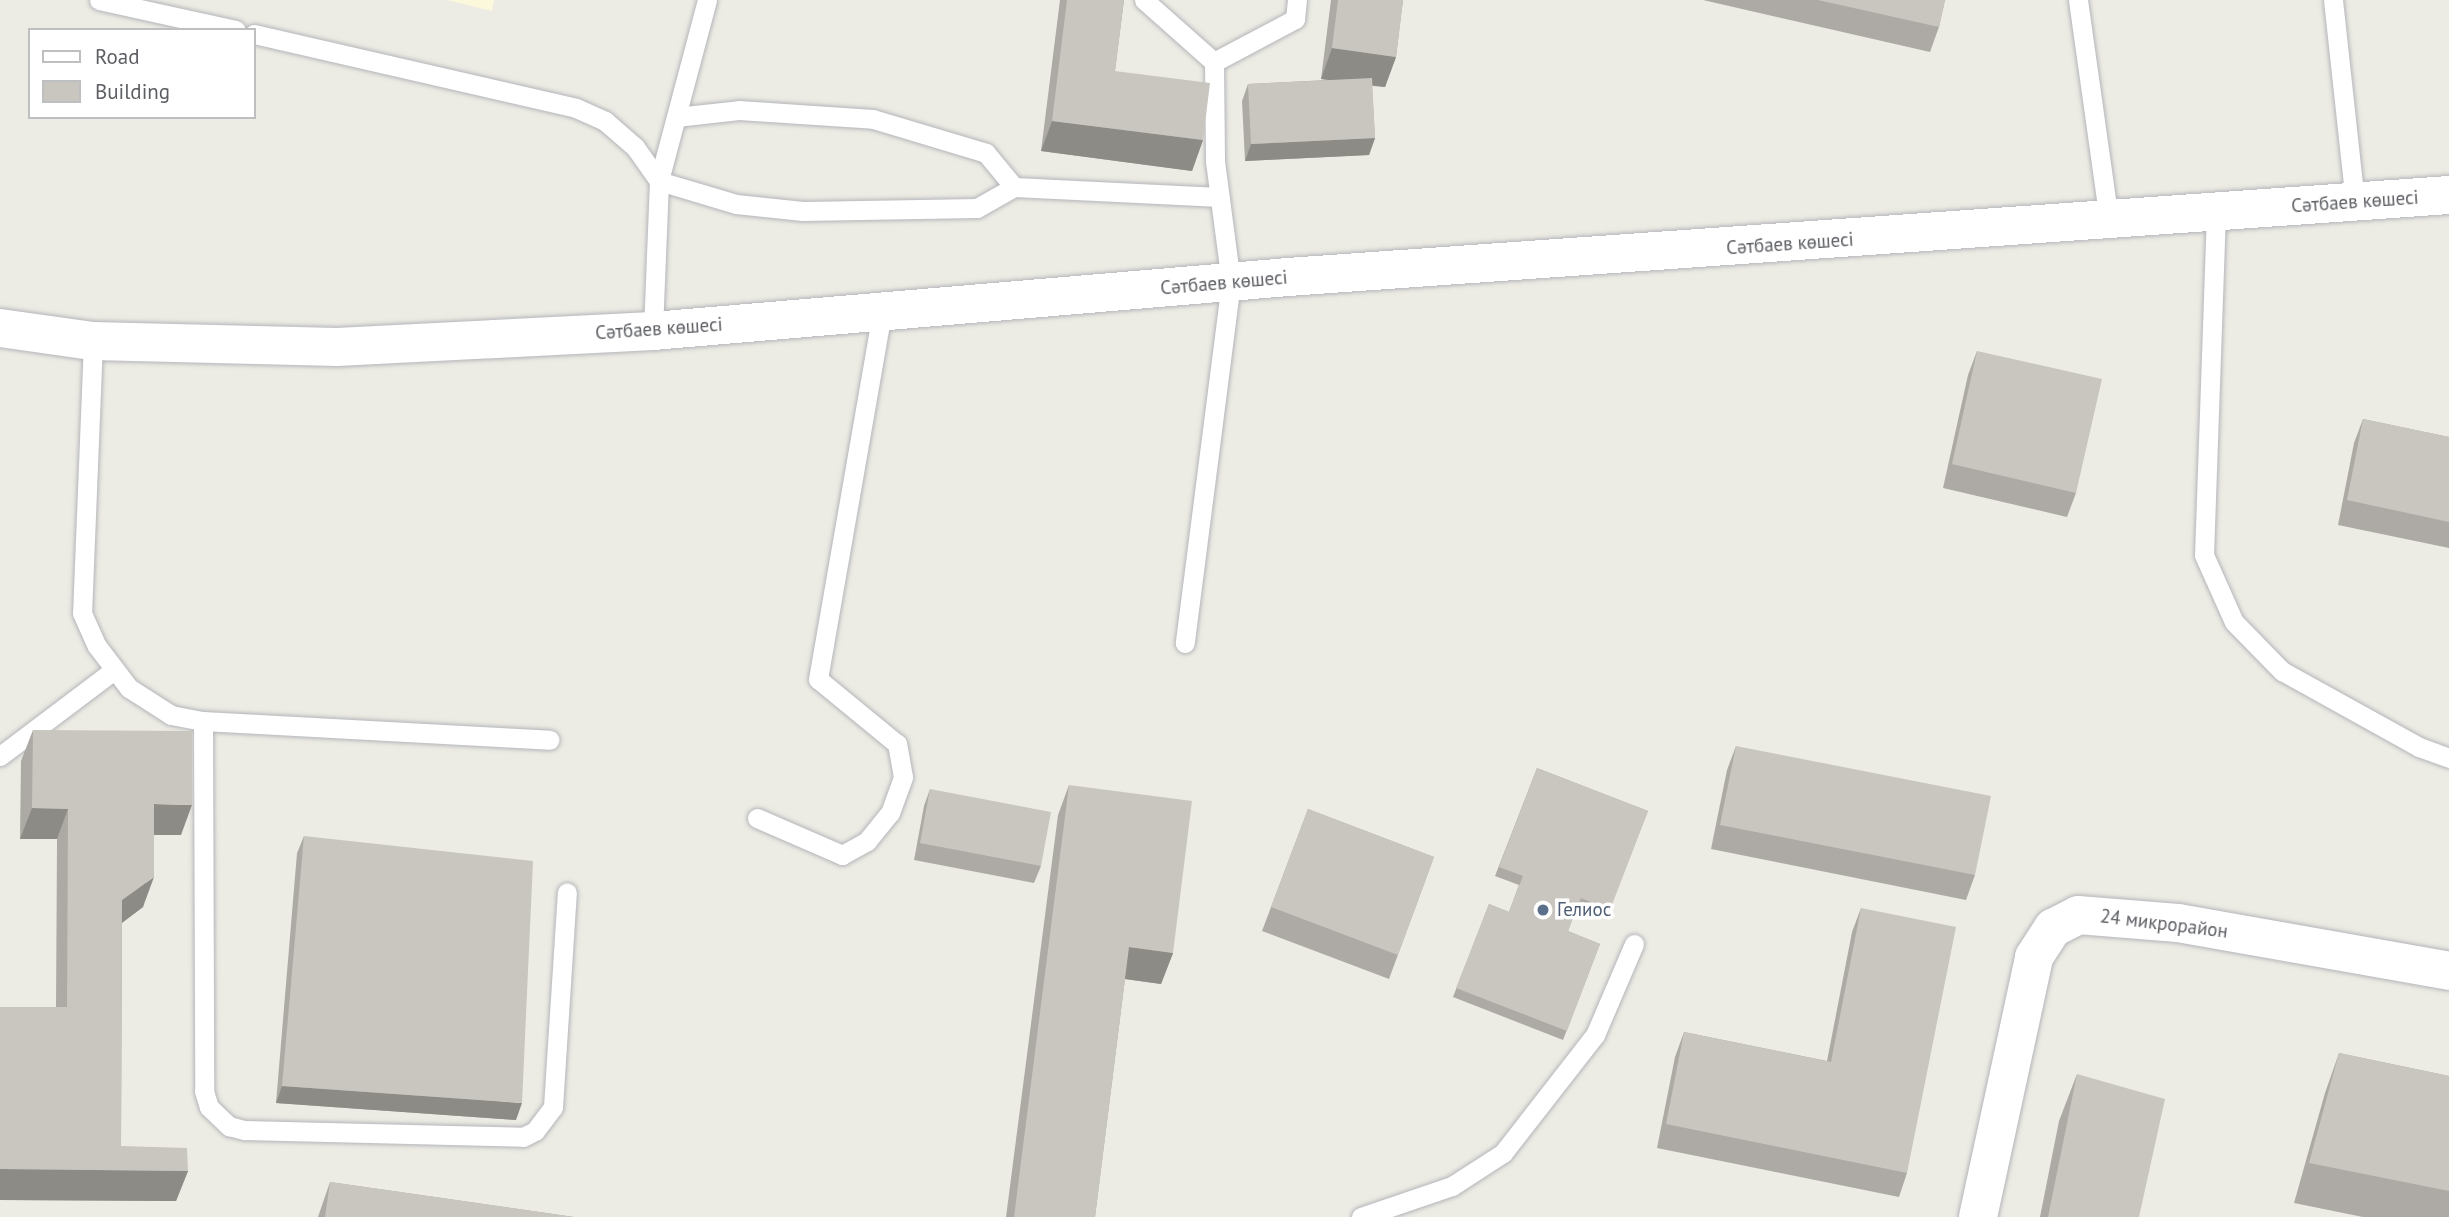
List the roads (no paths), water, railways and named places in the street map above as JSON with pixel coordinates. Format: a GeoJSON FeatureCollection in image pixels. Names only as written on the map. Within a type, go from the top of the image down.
{"type":"FeatureCollection","features":[{"type":"Feature","properties":{"kind":"main road","name":"Сәтбаев көшесі"},"geometry":{"type":"LineString","coordinates":[[0,328],[93,341],[337,347],[653,331],[1231,282],[2449,195]]}},
{"type":"Feature","properties":{"kind":"main road","name":"24 микрорайон"},"geometry":{"type":"LineString","coordinates":[[1978,1217],[2034,957],[2053,928],[2078,915],[2178,923],[2449,971]]}},
{"type":"Feature","properties":{"kind":"lane"},"geometry":{"type":"LineString","coordinates":[[99,0],[227,28]]}},
{"type":"Feature","properties":{"kind":"lane"},"geometry":{"type":"LineString","coordinates":[[653,331],[659,181],[707,0]]}},
{"type":"Feature","properties":{"kind":"lane"},"geometry":{"type":"LineString","coordinates":[[1144,0],[1214,62],[1220,197],[1231,282],[1185,643]]}},
{"type":"Feature","properties":{"kind":"lane"},"geometry":{"type":"LineString","coordinates":[[1214,62],[1295,19],[1297,0]]}},
{"type":"Feature","properties":{"kind":"lane"},"geometry":{"type":"LineString","coordinates":[[2078,0],[2109,220]]}},
{"type":"Feature","properties":{"kind":"lane"},"geometry":{"type":"LineString","coordinates":[[2333,0],[2355,202]]}},
{"type":"Feature","properties":{"kind":"lane"},"geometry":{"type":"LineString","coordinates":[[256,34],[576,108],[605,121],[635,147],[659,181],[736,204],[803,211],[977,208],[1014,187],[1220,197]]}},
{"type":"Feature","properties":{"kind":"lane"},"geometry":{"type":"LineString","coordinates":[[676,117],[739,110],[873,119],[986,153],[1014,187]]}},
{"type":"Feature","properties":{"kind":"lane"},"geometry":{"type":"LineString","coordinates":[[2216,212],[2204,555],[2234,622],[2282,671],[2419,747],[2449,758]]}},
{"type":"Feature","properties":{"kind":"lane"},"geometry":{"type":"LineString","coordinates":[[757,818],[842,855],[867,841],[890,813],[903,777],[897,744],[818,679],[882,311]]}},
{"type":"Feature","properties":{"kind":"lane"},"geometry":{"type":"LineString","coordinates":[[93,341],[82,613],[114,670],[146,702],[170,715],[203,721],[550,740]]}},
{"type":"Feature","properties":{"kind":"lane"},"geometry":{"type":"LineString","coordinates":[[0,756],[114,670]]}},
{"type":"Feature","properties":{"kind":"lane"},"geometry":{"type":"LineString","coordinates":[[203,721],[204,1091],[209,1107],[229,1126],[244,1130],[523,1137],[535,1131],[553,1107],[567,892]]}},
{"type":"Feature","properties":{"kind":"lane"},"geometry":{"type":"LineString","coordinates":[[1361,1217],[1452,1185],[1503,1153],[1595,1035],[1634,944]]}},
{"type":"Feature","properties":{"kind":"place","name":"Гелиос"},"geometry":{"type":"Point","coordinates":[1543,910]}}]}
